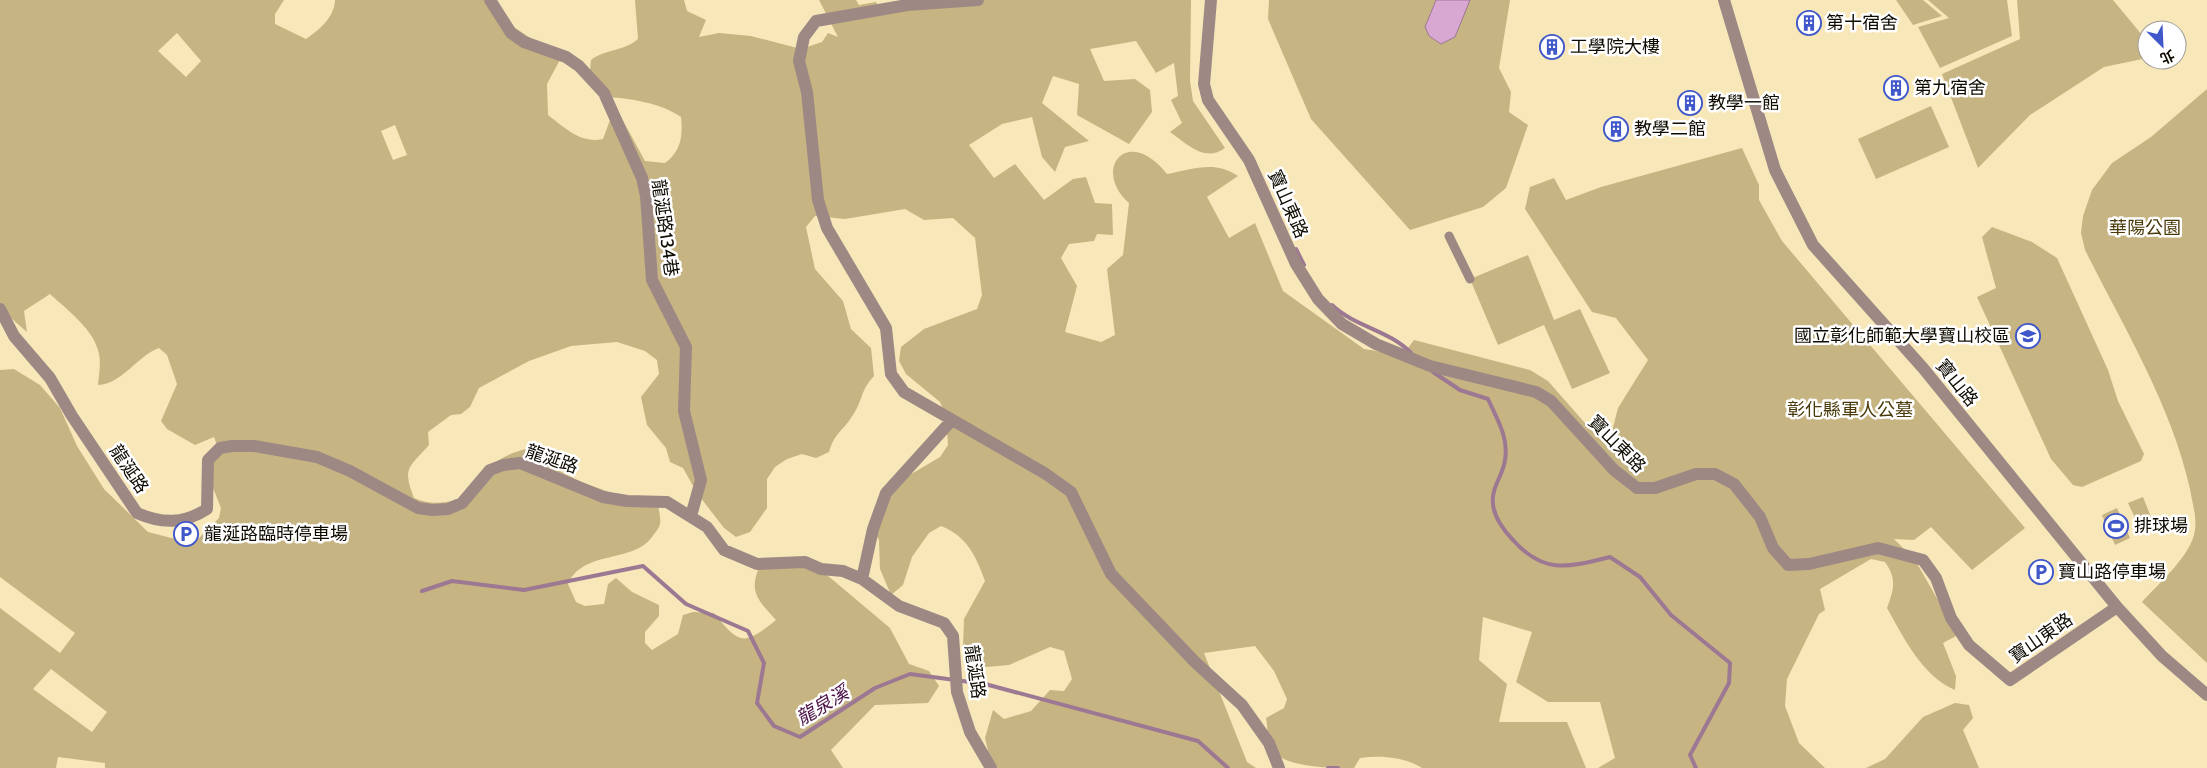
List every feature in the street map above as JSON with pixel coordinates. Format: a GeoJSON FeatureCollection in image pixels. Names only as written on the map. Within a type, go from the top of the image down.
{"type":"FeatureCollection","features":[{"type":"Feature","properties":{"kind":"street","name":"龍涎路134巷"},"geometry":{"type":"LineString","coordinates":[[490,0],[511,34],[524,42],[566,57],[579,66],[604,93],[642,178],[646,196],[652,280],[686,347],[684,411],[701,480],[691,516]]}},
{"type":"Feature","properties":{"kind":"street"},"geometry":{"type":"LineString","coordinates":[[978,0],[907,6],[816,21],[804,36],[799,61],[807,92],[818,200],[827,228],[886,328],[891,374],[904,392],[1046,474],[1070,492],[1111,574],[1195,662],[1242,705],[1268,743],[1279,768]]}},
{"type":"Feature","properties":{"kind":"street","name":"寶山東路"},"geometry":{"type":"LineString","coordinates":[[1211,0],[1204,84],[1208,100],[1249,160],[1296,264],[1318,299],[1342,324],[1376,344],[1430,366],[1536,392],[1551,401],[1614,470],[1637,488],[1655,488],[1696,474],[1715,474],[1734,484],[1760,517],[1773,548],[1788,565],[1809,564],[1878,548],[1922,560],[1936,578],[1951,618],[1969,645],[2010,680],[2117,607]]}},
{"type":"Feature","properties":{"kind":"street","name":"寶山路"},"geometry":{"type":"LineString","coordinates":[[1724,0],[1775,170],[1813,245],[1923,368],[2117,607],[2162,656],[2207,695]]}},
{"type":"Feature","properties":{"kind":"street"},"geometry":{"type":"LineString","coordinates":[[1449,236],[1470,279]]}},
{"type":"Feature","properties":{"kind":"street","name":"龍涎路"},"geometry":{"type":"LineString","coordinates":[[0,309],[14,336],[50,378],[72,416],[137,513],[154,520],[182,521],[207,509],[208,460],[220,448],[232,446],[254,446],[317,457],[350,471],[418,508],[432,510],[448,509],[462,503],[490,470],[503,465],[520,463],[603,497],[627,501],[667,502],[707,526],[724,550],[757,564],[805,562],[821,569],[844,571],[862,579],[899,606],[944,623],[953,636],[958,692],[970,732],[991,768]]}},
{"type":"Feature","properties":{"kind":"street"},"geometry":{"type":"LineString","coordinates":[[862,579],[873,529],[886,492],[952,420]]}},
{"type":"Feature","properties":{"kind":"green space","name":"彰化縣軍人公墓"},"geometry":{"type":"Polygon","coordinates":[[[0,0],[284,0],[275,14],[275,24],[306,39],[329,18],[335,0],[488,0],[500,18],[561,58],[547,84],[548,115],[574,134],[595,140],[603,139],[610,120],[621,117],[645,161],[665,163],[675,153],[680,143],[682,131],[681,117],[664,108],[644,102],[605,97],[590,70],[591,60],[597,56],[627,46],[638,39],[635,0],[684,0],[687,11],[706,20],[699,37],[719,33],[751,36],[801,49],[822,42],[828,33],[838,37],[819,0],[856,0],[859,5],[876,2],[882,13],[908,0],[1191,0],[1190,81],[1193,101],[1225,148],[1210,154],[1203,153],[1170,132],[1182,123],[1171,100],[1178,96],[1174,63],[1156,73],[1136,41],[1090,49],[1104,81],[1135,79],[1150,90],[1152,112],[1129,144],[1077,115],[1079,84],[1053,76],[1042,103],[1089,141],[1065,147],[1055,172],[1042,157],[1032,117],[1002,124],[969,145],[994,178],[1015,164],[1044,200],[1073,179],[1086,177],[1095,203],[1112,204],[1113,235],[1097,234],[1094,241],[1069,244],[1061,258],[1077,286],[1065,332],[1101,342],[1115,335],[1107,269],[1123,255],[1129,203],[1118,190],[1113,177],[1114,166],[1119,157],[1128,152],[1139,153],[1153,159],[1167,174],[1204,167],[1221,168],[1238,176],[1207,197],[1229,238],[1255,223],[1283,291],[1364,349],[1403,355],[1414,340],[1530,370],[1548,381],[1591,430],[1609,443],[1618,408],[1648,360],[1616,318],[1592,312],[1525,209],[1530,187],[1554,178],[1566,200],[1601,187],[1742,148],[1759,185],[1759,200],[1782,241],[2025,528],[1972,570],[1931,527],[1914,540],[1894,539],[1915,560],[1954,628],[1956,636],[1943,643],[1956,676],[1955,690],[1943,684],[1923,666],[1887,608],[1893,579],[1885,562],[1871,559],[1820,589],[1825,610],[1819,614],[1787,679],[1785,706],[1799,743],[1825,768],[1598,768],[1615,758],[1600,702],[1548,702],[1516,682],[1532,632],[1483,617],[1479,660],[1507,684],[1499,722],[1567,722],[1586,768],[1422,768],[1400,759],[1376,757],[1360,758],[1354,768],[1334,768],[1298,764],[1287,760],[1278,756],[1270,747],[1266,718],[1284,708],[1287,699],[1274,671],[1255,646],[1204,653],[1247,762],[1256,768],[992,768],[985,738],[993,710],[1004,719],[1031,711],[1050,690],[1064,691],[1072,679],[1064,651],[1050,647],[1009,665],[986,667],[972,660],[963,648],[964,619],[985,581],[974,555],[964,541],[958,535],[941,526],[929,533],[912,557],[903,585],[891,595],[880,569],[879,540],[872,527],[875,513],[903,479],[940,457],[948,445],[946,416],[940,402],[906,374],[899,361],[901,347],[924,329],[977,309],[982,295],[975,238],[953,218],[924,220],[905,209],[845,219],[815,216],[806,227],[815,269],[843,301],[851,329],[871,348],[874,376],[866,386],[859,405],[834,440],[829,452],[816,458],[802,454],[787,459],[775,467],[767,479],[767,508],[750,532],[736,537],[724,528],[697,493],[683,468],[670,462],[666,448],[647,425],[641,397],[659,374],[657,360],[645,351],[617,342],[571,346],[529,361],[479,388],[470,407],[461,414],[451,415],[428,432],[429,445],[409,468],[408,480],[414,498],[436,503],[452,501],[472,491],[502,458],[534,447],[546,464],[581,482],[629,499],[658,505],[660,525],[646,544],[635,550],[586,565],[576,573],[568,584],[576,602],[585,606],[604,604],[608,584],[616,578],[632,592],[659,605],[659,616],[645,632],[645,643],[652,650],[678,634],[683,615],[693,612],[714,613],[730,631],[742,638],[756,635],[765,629],[776,620],[757,597],[755,591],[759,568],[808,567],[827,575],[890,628],[909,664],[929,671],[939,686],[928,703],[875,705],[831,750],[843,768],[105,768],[105,763],[58,757],[56,768],[0,768],[0,608],[60,653],[75,633],[0,577],[0,370],[14,369],[40,385],[60,408],[77,446],[104,489],[148,532],[187,542],[197,540],[219,518],[221,508],[209,478],[211,458],[219,451],[214,437],[195,445],[167,429],[161,421],[177,384],[167,355],[159,348],[144,357],[115,380],[98,385],[100,361],[92,336],[50,294],[24,311],[27,332],[11,318],[0,314],[0,0]],[[177,33],[158,51],[186,77],[201,61],[177,33]],[[395,125],[381,131],[393,160],[407,155],[395,125]],[[51,669],[33,689],[92,732],[107,712],[51,669]]]}},
{"type":"Feature","properties":{"kind":"green space"},"geometry":{"type":"Polygon","coordinates":[[[1269,0],[1510,0],[1499,68],[1511,92],[1509,112],[1528,125],[1506,188],[1483,207],[1410,230],[1311,119],[1268,19],[1269,0]]]}},
{"type":"Feature","properties":{"kind":"green space"},"geometry":{"type":"Polygon","coordinates":[[[1896,0],[1923,0],[1942,16],[1913,25],[1896,0]]]}},
{"type":"Feature","properties":{"kind":"green space"},"geometry":{"type":"Polygon","coordinates":[[[1928,0],[2007,0],[2012,36],[1940,68],[1918,27],[1949,18],[1928,0]]]}},
{"type":"Feature","properties":{"kind":"green space"},"geometry":{"type":"Polygon","coordinates":[[[2017,0],[2113,0],[2137,29],[2137,60],[2104,67],[2030,115],[1978,168],[1942,74],[2020,39],[2017,0]]]}},
{"type":"Feature","properties":{"kind":"green space","name":"華陽公園"},"geometry":{"type":"Polygon","coordinates":[[[2207,89],[2207,663],[2142,602],[2173,569],[2188,549],[2193,540],[2195,530],[2194,510],[2182,458],[2159,397],[2085,250],[2081,233],[2083,216],[2092,190],[2112,163],[2151,137],[2207,89]]]}},
{"type":"Feature","properties":{"kind":"green space"},"geometry":{"type":"Polygon","coordinates":[[[1931,106],[1949,147],[1876,179],[1858,139],[1931,106]]]}},
{"type":"Feature","properties":{"kind":"green space"},"geometry":{"type":"Polygon","coordinates":[[[1992,227],[2032,242],[2057,258],[2108,370],[2118,401],[2144,454],[2141,461],[2082,487],[2073,485],[2051,459],[1977,297],[1996,288],[1982,237],[1992,227]]]}},
{"type":"Feature","properties":{"kind":"green space"},"geometry":{"type":"Polygon","coordinates":[[[1528,255],[1554,320],[1580,309],[1610,373],[1572,389],[1544,325],[1498,345],[1470,279],[1528,255]]]}},
{"type":"Feature","properties":{"kind":"green space","name":"排球場"},"geometry":{"type":"Polygon","coordinates":[[[2143,497],[2155,527],[2142,533],[2128,503],[2143,497]]]}},
{"type":"Feature","properties":{"kind":"green space","name":"排球場"},"geometry":{"type":"Polygon","coordinates":[[[2117,508],[2130,538],[2115,545],[2102,515],[2117,508]]]}},
{"type":"Feature","properties":{"kind":"green space"},"geometry":{"type":"Polygon","coordinates":[[[1955,703],[1969,705],[1973,718],[1963,730],[1979,768],[1866,768],[1885,759],[1923,717],[1955,703]]]}},
{"type":"Feature","properties":{"kind":"shaded area"},"geometry":{"type":"Polygon","coordinates":[[[1436,0],[1470,0],[1455,37],[1441,44],[1429,36],[1425,27],[1436,0]]]}},
{"type":"Feature","properties":{"kind":"waterway"},"geometry":{"type":"LineString","coordinates":[[1296,249],[1304,265]]}},
{"type":"Feature","properties":{"kind":"waterway"},"geometry":{"type":"LineString","coordinates":[[1332,305],[1351,319],[1393,339],[1411,353]]}},
{"type":"Feature","properties":{"kind":"waterway"},"geometry":{"type":"LineString","coordinates":[[1433,372],[1460,390],[1488,399],[1504,436],[1506,452],[1504,466],[1495,487],[1494,509],[1497,519],[1503,528],[1524,551],[1535,559],[1558,565],[1569,565],[1610,557],[1640,577],[1671,615],[1730,663],[1729,683],[1690,755],[1696,768]]}},
{"type":"Feature","properties":{"kind":"waterway","name":"龍泉溪"},"geometry":{"type":"LineString","coordinates":[[422,591],[452,581],[524,590],[643,566],[686,604],[748,631],[764,663],[757,703],[774,726],[800,737],[875,688],[910,674],[985,684],[1198,741],[1228,768]]}},
{"type":"Feature","properties":{"kind":"waterway","name":"龍泉溪"},"geometry":{"type":"LineString","coordinates":[[1328,768],[1338,768]]}},
{"type":"Feature","properties":{"kind":"place","name":"第十宿舍"},"geometry":{"type":"Point","coordinates":[1809,23]}},
{"type":"Feature","properties":{"kind":"place","name":"工學院大樓"},"geometry":{"type":"Point","coordinates":[1552,47]}},
{"type":"Feature","properties":{"kind":"place","name":"第九宿舍"},"geometry":{"type":"Point","coordinates":[1896,88]}},
{"type":"Feature","properties":{"kind":"place","name":"教學一館"},"geometry":{"type":"Point","coordinates":[1690,103]}},
{"type":"Feature","properties":{"kind":"place","name":"教學二館"},"geometry":{"type":"Point","coordinates":[1616,129]}},
{"type":"Feature","properties":{"kind":"place","name":"國立彰化師範大學寶山校區"},"geometry":{"type":"Point","coordinates":[2028,336]}},
{"type":"Feature","properties":{"kind":"place","name":"排球場"},"geometry":{"type":"Point","coordinates":[2116,526]}},
{"type":"Feature","properties":{"kind":"place","name":"龍涎路臨時停車場"},"geometry":{"type":"Point","coordinates":[186,534]}},
{"type":"Feature","properties":{"kind":"place","name":"寶山路停車場"},"geometry":{"type":"Point","coordinates":[2041,572]}}]}
